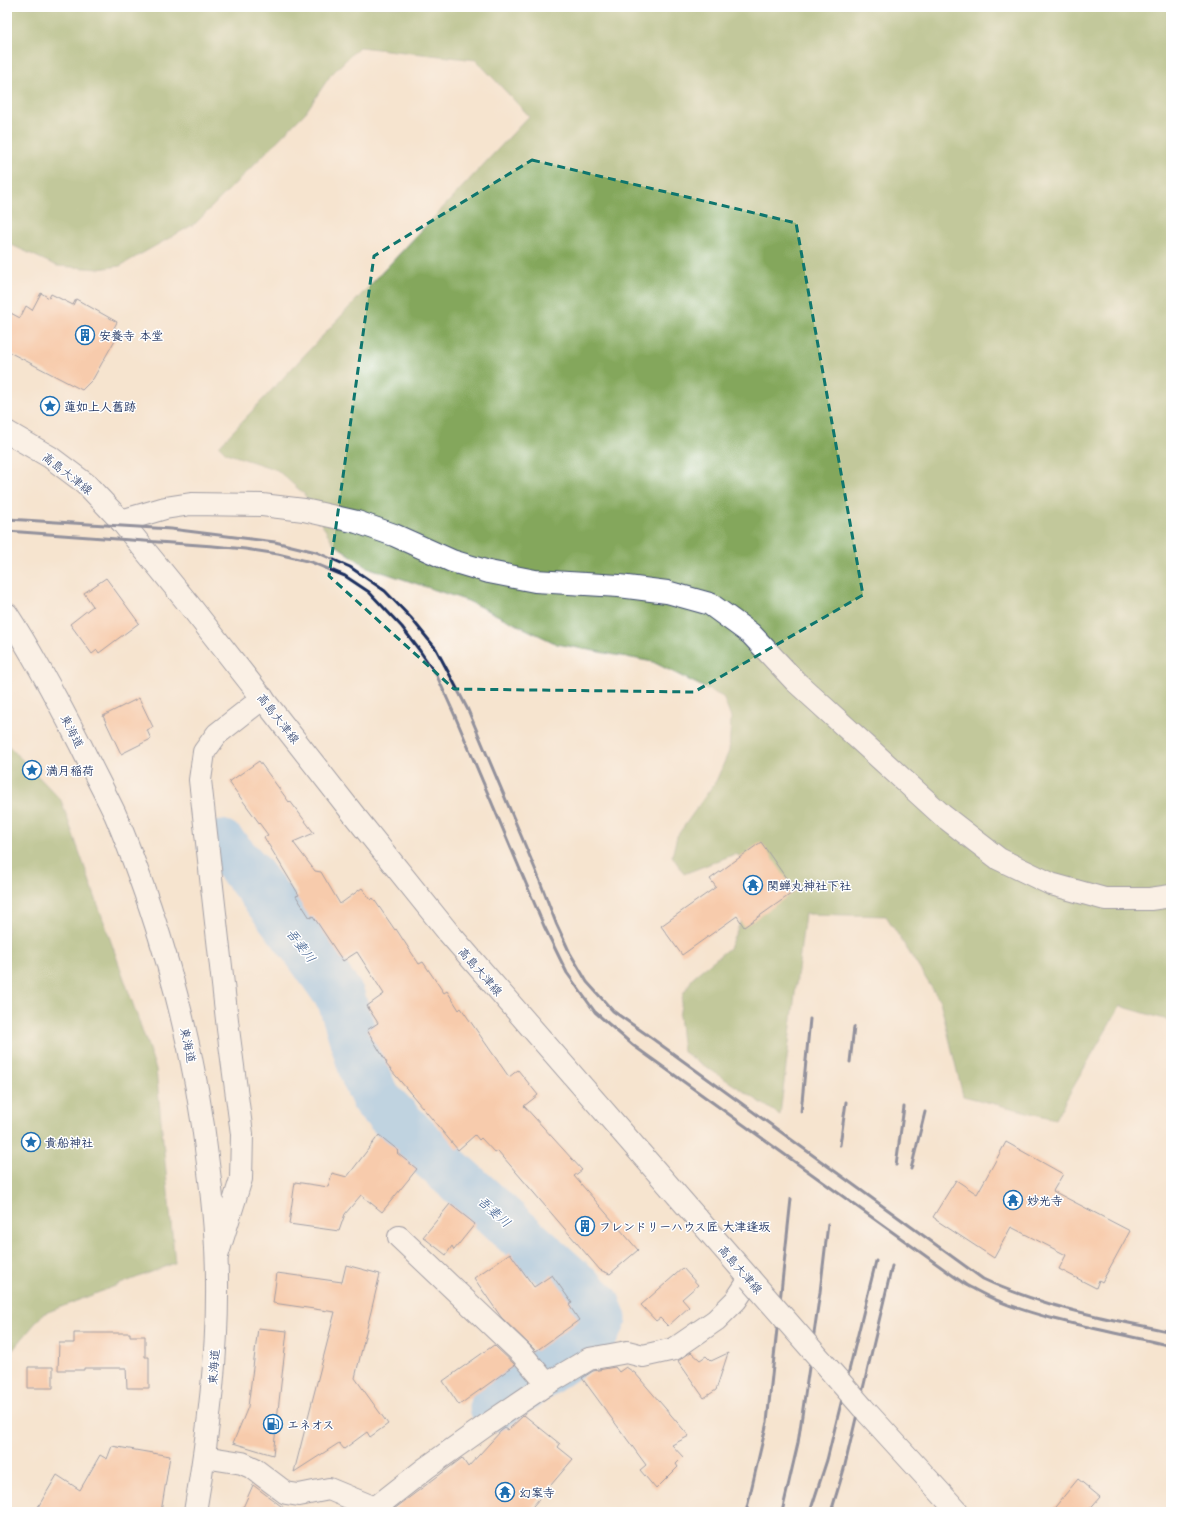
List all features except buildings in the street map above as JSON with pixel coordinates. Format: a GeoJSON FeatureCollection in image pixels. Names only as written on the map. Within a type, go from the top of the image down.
{"type":"FeatureCollection","features":[{"type":"Feature","properties":{"kind":"main road","name":"高島大津線"},"geometry":{"type":"LineString","coordinates":[[7,432],[50,457],[86,484],[121,521],[448,932],[863,1408],[958,1512]]}},
{"type":"Feature","properties":{"kind":"main road"},"geometry":{"type":"LineString","coordinates":[[121,521],[165,508],[191,504],[262,505],[304,510],[357,522],[394,535],[452,561],[488,572],[535,581],[620,586],[667,592],[710,604],[751,634],[796,681],[936,810],[999,859],[1050,884],[1105,899],[1150,899],[1171,896]]}},
{"type":"Feature","properties":{"kind":"main road","name":"東海道"},"geometry":{"type":"LineString","coordinates":[[7,614],[27,645],[60,704],[115,814],[140,878],[166,953],[183,1016],[197,1086],[214,1214],[217,1282],[214,1353],[204,1457],[195,1512]]}},
{"type":"Feature","properties":{"kind":"main road"},"geometry":{"type":"LineString","coordinates":[[216,1257],[241,1179],[242,1134],[228,1029],[200,780],[204,752],[217,734],[263,698]]}},
{"type":"Feature","properties":{"kind":"main road"},"geometry":{"type":"LineString","coordinates":[[399,1237],[522,1353],[541,1376]]}},
{"type":"Feature","properties":{"kind":"main road"},"geometry":{"type":"LineString","coordinates":[[204,1457],[242,1463],[253,1468],[286,1493],[299,1496],[329,1489],[372,1507],[426,1468],[541,1376],[588,1359],[627,1352],[643,1356],[674,1349],[716,1320],[736,1300],[750,1279]]}},
{"type":"Feature","properties":{"kind":"main road"},"geometry":{"type":"LineString","coordinates":[[292,1512],[307,1495]]}},
{"type":"Feature","properties":{"kind":"highlighted area"},"geometry":{"type":"Polygon","coordinates":[[[532,160],[796,223],[863,595],[694,692],[454,689],[329,576],[374,256],[532,160]]]}},
{"type":"Feature","properties":{"kind":"green space"},"geometry":{"type":"Polygon","coordinates":[[[7,7],[1171,7],[1171,1021],[1120,1006],[1055,1119],[963,1096],[940,1001],[886,916],[805,914],[780,1115],[683,1052],[679,1016],[683,994],[694,976],[729,948],[761,876],[744,858],[735,854],[684,874],[672,856],[677,836],[716,781],[729,751],[731,718],[723,697],[653,662],[557,644],[468,601],[367,567],[333,543],[304,494],[277,470],[226,453],[219,446],[529,116],[476,60],[359,47],[330,76],[306,112],[196,223],[120,266],[99,269],[57,266],[7,243],[7,7]]]}},
{"type":"Feature","properties":{"kind":"green space"},"geometry":{"type":"Polygon","coordinates":[[[7,744],[61,800],[156,1069],[175,1263],[43,1314],[7,1357],[7,744]]]}},
{"type":"Feature","properties":{"kind":"waterway","name":"吾妻川"},"geometry":{"type":"LineString","coordinates":[[221,844],[248,873],[307,950],[341,998],[365,1075],[376,1099],[428,1152],[596,1304],[602,1319],[590,1341],[494,1407]]}},
{"type":"Feature","properties":{"kind":"railway"},"geometry":{"type":"LineString","coordinates":[[7,519],[171,529],[275,542],[316,552],[350,567],[385,591],[411,618],[436,649],[468,710],[536,871],[556,923],[570,953],[587,982],[613,1011],[983,1279],[1024,1296],[1081,1313],[1171,1332]]}},
{"type":"Feature","properties":{"kind":"railway"},"geometry":{"type":"LineString","coordinates":[[7,531],[213,546],[278,554],[311,562],[345,576],[369,592],[402,627],[437,676],[544,926],[567,973],[595,1012],[634,1046],[966,1285],[996,1300],[1039,1315],[1171,1346]]}},
{"type":"Feature","properties":{"kind":"railway"},"geometry":{"type":"LineString","coordinates":[[801,1112],[810,1019]]}},
{"type":"Feature","properties":{"kind":"railway"},"geometry":{"type":"LineString","coordinates":[[850,1062],[854,1027]]}},
{"type":"Feature","properties":{"kind":"railway"},"geometry":{"type":"LineString","coordinates":[[840,1145],[846,1102]]}},
{"type":"Feature","properties":{"kind":"railway"},"geometry":{"type":"LineString","coordinates":[[896,1165],[904,1107]]}},
{"type":"Feature","properties":{"kind":"railway"},"geometry":{"type":"LineString","coordinates":[[911,1169],[925,1112]]}},
{"type":"Feature","properties":{"kind":"railway"},"geometry":{"type":"LineString","coordinates":[[746,1512],[767,1422],[791,1199]]}},
{"type":"Feature","properties":{"kind":"railway"},"geometry":{"type":"LineString","coordinates":[[782,1512],[798,1443],[820,1292],[828,1224]]}},
{"type":"Feature","properties":{"kind":"railway"},"geometry":{"type":"LineString","coordinates":[[810,1512],[827,1460],[876,1261]]}},
{"type":"Feature","properties":{"kind":"railway"},"geometry":{"type":"LineString","coordinates":[[831,1512],[844,1469],[892,1266]]}},
{"type":"Feature","properties":{"kind":"place","name":"安養寺 本堂"},"geometry":{"type":"Point","coordinates":[85,335]}},
{"type":"Feature","properties":{"kind":"place","name":"蓮如上人舊跡"},"geometry":{"type":"Point","coordinates":[50,406]}},
{"type":"Feature","properties":{"kind":"place","name":"満月稲荷"},"geometry":{"type":"Point","coordinates":[32,770]}},
{"type":"Feature","properties":{"kind":"place","name":"関蝉丸神社下社"},"geometry":{"type":"Point","coordinates":[753,885]}},
{"type":"Feature","properties":{"kind":"place","name":"貴船神社"},"geometry":{"type":"Point","coordinates":[31,1142]}},
{"type":"Feature","properties":{"kind":"place","name":"妙光寺"},"geometry":{"type":"Point","coordinates":[1013,1200]}},
{"type":"Feature","properties":{"kind":"place","name":"フレンドリーハウス匠 大津逢坂"},"geometry":{"type":"Point","coordinates":[585,1226]}},
{"type":"Feature","properties":{"kind":"place","name":"エネオス"},"geometry":{"type":"Point","coordinates":[273,1424]}},
{"type":"Feature","properties":{"kind":"place","name":"幻案寺"},"geometry":{"type":"Point","coordinates":[505,1492]}}]}
